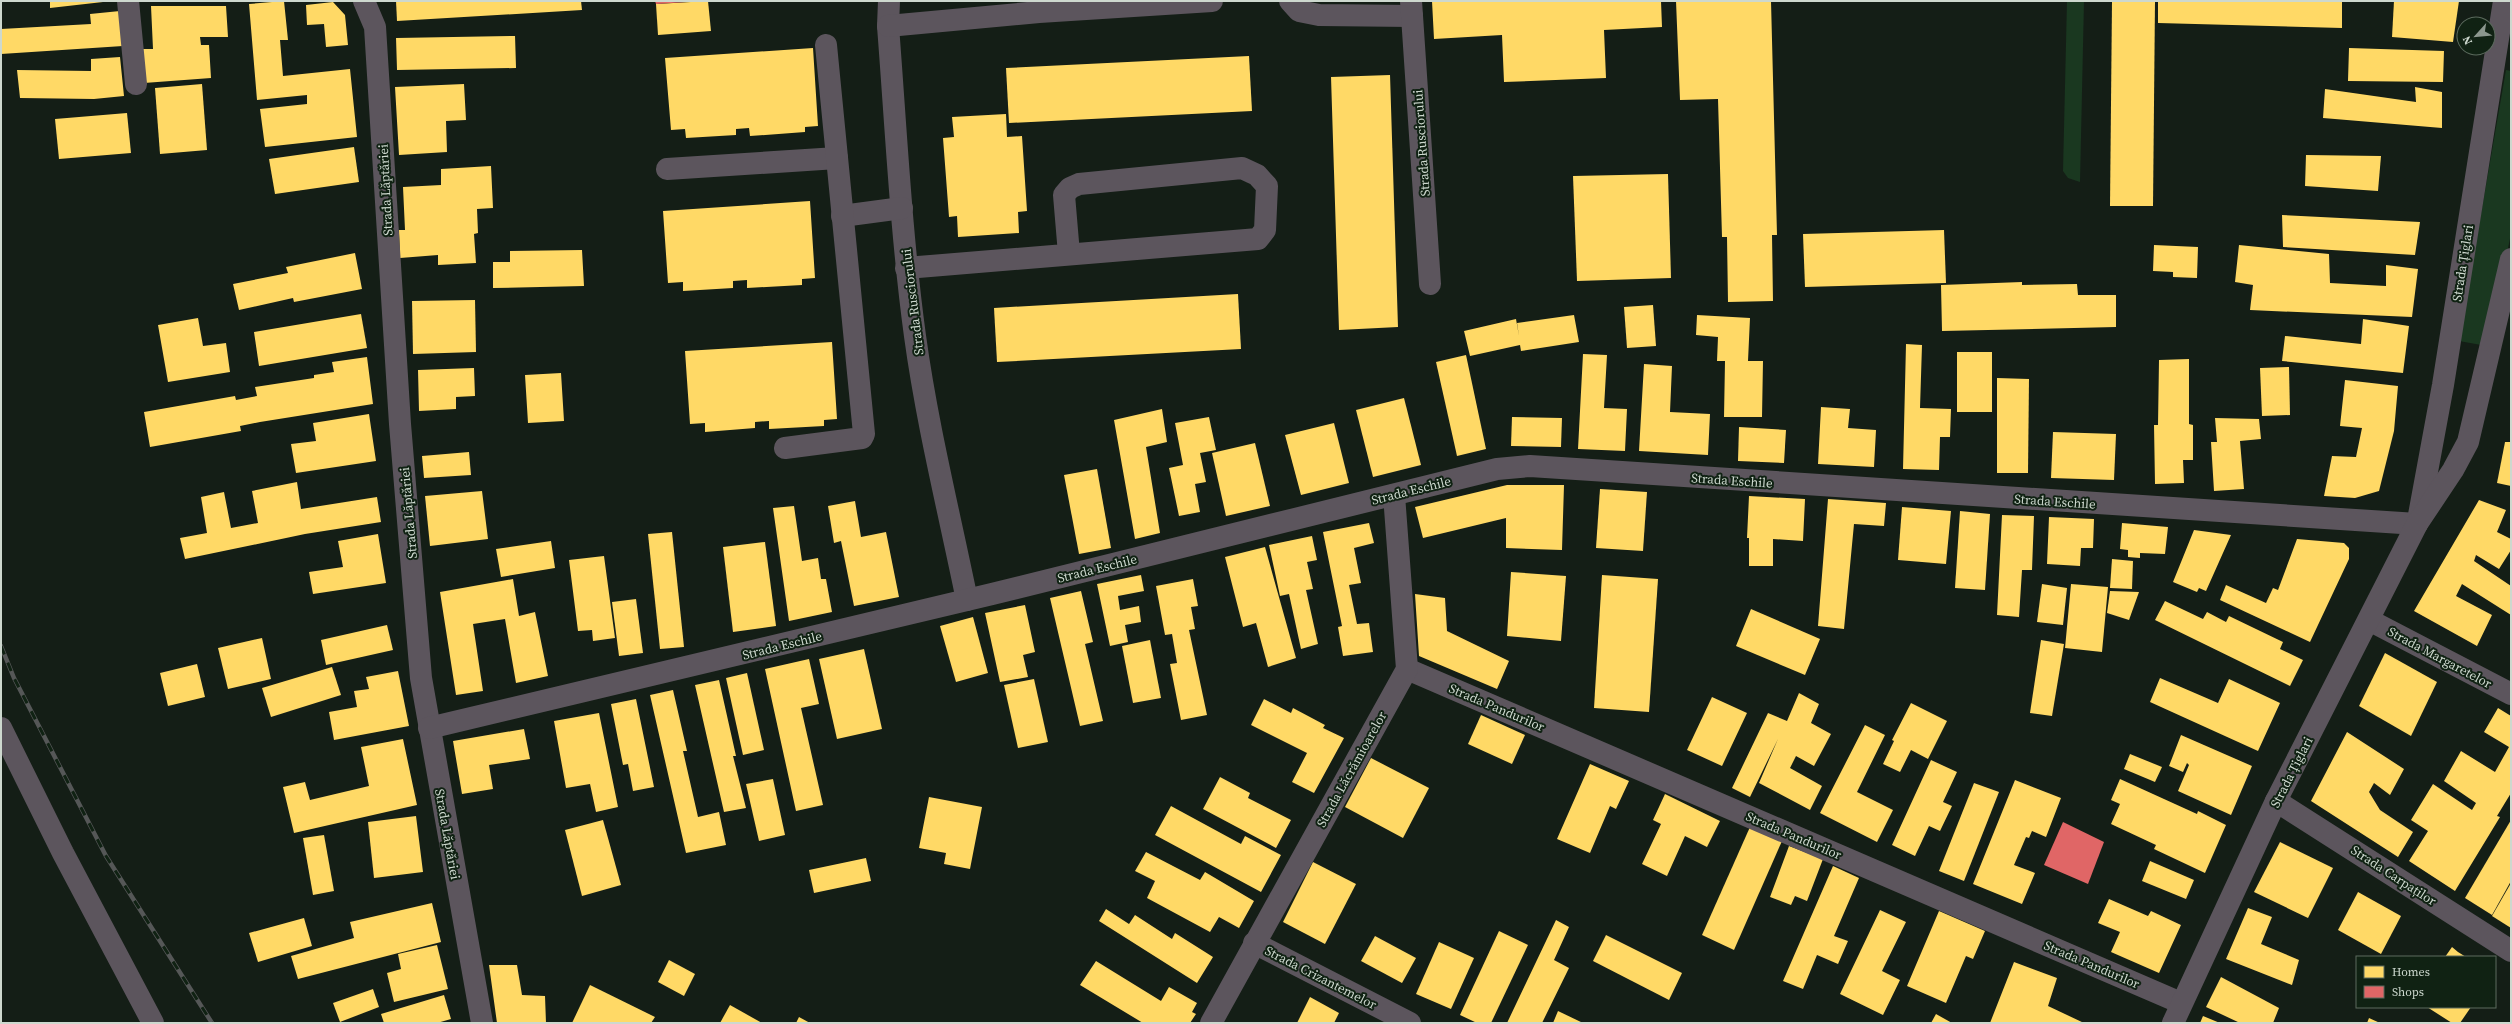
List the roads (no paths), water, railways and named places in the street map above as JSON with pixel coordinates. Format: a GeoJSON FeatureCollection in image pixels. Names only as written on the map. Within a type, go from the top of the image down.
{"type":"FeatureCollection","features":[{"type":"Feature","properties":{"kind":"street"},"geometry":{"type":"LineString","coordinates":[[128,1],[136,84]]}},
{"type":"Feature","properties":{"kind":"street","name":"Strada Lăptăriei"},"geometry":{"type":"LineString","coordinates":[[364,1],[376,27],[400,424],[421,678],[482,1023]]}},
{"type":"Feature","properties":{"kind":"street","name":"Strada Rusciorului"},"geometry":{"type":"LineString","coordinates":[[889,1],[888,26],[906,268],[925,401],[967,600]]}},
{"type":"Feature","properties":{"kind":"street"},"geometry":{"type":"LineString","coordinates":[[888,26],[1038,6],[1212,1]]}},
{"type":"Feature","properties":{"kind":"street"},"geometry":{"type":"LineString","coordinates":[[1290,1],[1299,11],[1319,15],[1411,8]]}},
{"type":"Feature","properties":{"kind":"street","name":"Strada Țiglari"},"geometry":{"type":"LineString","coordinates":[[2417,524],[2442,385],[2504,1]]}},
{"type":"Feature","properties":{"kind":"street","name":"Strada Rusciorului"},"geometry":{"type":"LineString","coordinates":[[1411,8],[1430,284]]}},
{"type":"Feature","properties":{"kind":"street"},"geometry":{"type":"LineString","coordinates":[[785,448],[862,438],[864,434],[826,45]]}},
{"type":"Feature","properties":{"kind":"street"},"geometry":{"type":"LineString","coordinates":[[667,169],[837,158]]}},
{"type":"Feature","properties":{"kind":"street"},"geometry":{"type":"LineString","coordinates":[[906,268],[1258,239],[1265,230],[1267,186],[1258,175],[1242,168],[1079,184],[1070,188],[1064,195],[1069,254]]}},
{"type":"Feature","properties":{"kind":"street"},"geometry":{"type":"LineString","coordinates":[[842,216],[902,208]]}},
{"type":"Feature","properties":{"kind":"street","name":"Strada Țiglari"},"geometry":{"type":"LineString","coordinates":[[2173,1023],[2276,801],[2417,524],[2453,470],[2468,442],[2511,259]]}},
{"type":"Feature","properties":{"kind":"street","name":"Strada Eschile"},"geometry":{"type":"LineString","coordinates":[[429,728],[967,600],[1497,469],[1530,466],[2417,524]]}},
{"type":"Feature","properties":{"kind":"street"},"geometry":{"type":"LineString","coordinates":[[1394,495],[1407,669]]}},
{"type":"Feature","properties":{"kind":"street","name":"Strada Margaretelor"},"geometry":{"type":"LineString","coordinates":[[2369,620],[2511,694]]}},
{"type":"Feature","properties":{"kind":"street","name":"Strada Lăcrămioarelor"},"geometry":{"type":"LineString","coordinates":[[1211,1023],[1407,669]]}},
{"type":"Feature","properties":{"kind":"street","name":"Strada Pandurilor"},"geometry":{"type":"LineString","coordinates":[[1407,669],[2181,1003]]}},
{"type":"Feature","properties":{"kind":"street"},"geometry":{"type":"LineString","coordinates":[[1,728],[63,853],[153,1023]]}},
{"type":"Feature","properties":{"kind":"street","name":"Strada Carpaților"},"geometry":{"type":"LineString","coordinates":[[2276,801],[2511,951]]}},
{"type":"Feature","properties":{"kind":"street","name":"Strada Crizantemelor"},"geometry":{"type":"LineString","coordinates":[[1254,943],[1410,1023]]}},
{"type":"Feature","properties":{"kind":"railway"},"geometry":{"type":"LineString","coordinates":[[1,646],[14,678],[106,856],[212,1023]]}}]}
